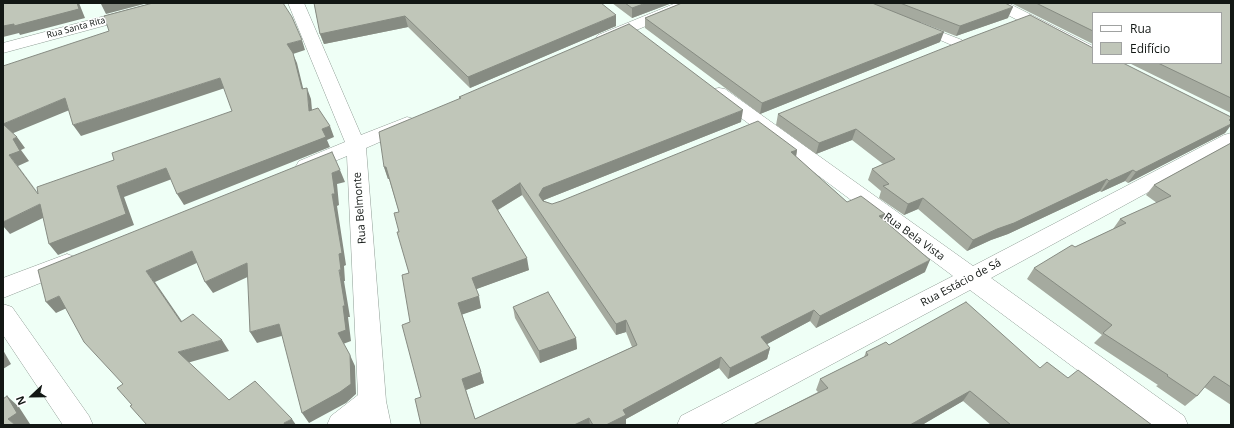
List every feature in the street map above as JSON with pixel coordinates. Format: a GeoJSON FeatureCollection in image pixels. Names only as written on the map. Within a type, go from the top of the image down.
{"type":"FeatureCollection","features":[{"type":"Feature","properties":{"kind":"street","name":"Rua Santa Rita"},"geometry":{"type":"LineString","coordinates":[[3,48],[172,3]]}},
{"type":"Feature","properties":{"kind":"street","name":"Rua Belmonte"},"geometry":{"type":"LineString","coordinates":[[296,3],[356,146],[374,413]]}},
{"type":"Feature","properties":{"kind":"street"},"geometry":{"type":"LineString","coordinates":[[587,45],[689,3]]}},
{"type":"Feature","properties":{"kind":"street"},"geometry":{"type":"LineString","coordinates":[[996,3],[1092,52]]}},
{"type":"Feature","properties":{"kind":"street"},"geometry":{"type":"LineString","coordinates":[[611,12],[649,40]]}},
{"type":"Feature","properties":{"kind":"street"},"geometry":{"type":"LineString","coordinates":[[1005,26],[1026,18]]}},
{"type":"Feature","properties":{"kind":"street"},"geometry":{"type":"LineString","coordinates":[[936,52],[964,41]]}},
{"type":"Feature","properties":{"kind":"street","name":"Rua Bela Vista"},"geometry":{"type":"LineString","coordinates":[[704,82],[752,126],[971,278],[1174,425]]}},
{"type":"Feature","properties":{"kind":"street"},"geometry":{"type":"LineString","coordinates":[[752,126],[781,115]]}},
{"type":"Feature","properties":{"kind":"street"},"geometry":{"type":"LineString","coordinates":[[290,172],[421,118]]}},
{"type":"Feature","properties":{"kind":"street","name":"Rua Estácio de Sá"},"geometry":{"type":"LineString","coordinates":[[691,425],[1231,139]]}},
{"type":"Feature","properties":{"kind":"street"},"geometry":{"type":"LineString","coordinates":[[3,288],[84,256]]}},
{"type":"Feature","properties":{"kind":"street"},"geometry":{"type":"LineString","coordinates":[[3,314],[79,425]]}},
{"type":"Feature","properties":{"kind":"street"},"geometry":{"type":"LineString","coordinates":[[341,425],[374,413]]}},
{"type":"Feature","properties":{"kind":"lane"},"geometry":{"type":"LineString","coordinates":[[914,26],[964,41]]}},
{"type":"Feature","properties":{"kind":"building"},"geometry":{"type":"Polygon","coordinates":[[[3,3],[77,3],[79,9],[14,26],[14,24],[3,26],[3,3]]]}},
{"type":"Feature","properties":{"kind":"building"},"geometry":{"type":"Polygon","coordinates":[[[153,3],[283,3],[292,17],[302,40],[287,44],[293,53],[302,89],[307,88],[309,111],[318,108],[330,126],[322,129],[326,137],[177,194],[166,168],[117,186],[126,214],[49,244],[40,204],[3,222],[3,66],[109,31],[104,16],[153,3]],[[220,78],[73,125],[65,98],[3,124],[17,137],[13,139],[20,151],[9,155],[38,194],[37,187],[114,160],[112,153],[232,111],[220,78]]]}},
{"type":"Feature","properties":{"kind":"building"},"geometry":{"type":"Polygon","coordinates":[[[314,3],[601,3],[616,15],[468,77],[405,16],[320,34],[314,3]]]}},
{"type":"Feature","properties":{"kind":"building"},"geometry":{"type":"Polygon","coordinates":[[[625,3],[646,3],[632,8],[625,3]]]}},
{"type":"Feature","properties":{"kind":"building"},"geometry":{"type":"Polygon","coordinates":[[[682,3],[872,3],[944,32],[762,103],[645,18],[682,3]]]}},
{"type":"Feature","properties":{"kind":"building"},"geometry":{"type":"Polygon","coordinates":[[[900,3],[1005,3],[1013,7],[960,26],[900,3]]]}},
{"type":"Feature","properties":{"kind":"building"},"geometry":{"type":"Polygon","coordinates":[[[1036,3],[1231,3],[1231,98],[1160,64],[1222,64],[1222,12],[1092,12],[1092,31],[1036,3]]]}},
{"type":"Feature","properties":{"kind":"building"},"geometry":{"type":"Polygon","coordinates":[[[1030,15],[1092,47],[1092,64],[1125,64],[1231,117],[1229,120],[1231,121],[1231,124],[1136,172],[1133,170],[1109,181],[1107,179],[1014,223],[973,240],[923,198],[908,204],[883,186],[889,184],[872,169],[895,159],[856,129],[819,143],[778,114],[1030,15]]]}},
{"type":"Feature","properties":{"kind":"building"},"geometry":{"type":"Polygon","coordinates":[[[629,24],[743,110],[543,188],[539,195],[543,201],[552,204],[561,201],[758,121],[797,150],[791,152],[847,202],[861,196],[885,214],[879,216],[930,260],[820,316],[814,310],[761,337],[770,348],[730,368],[721,357],[623,410],[626,415],[606,425],[593,425],[589,418],[574,425],[421,425],[415,399],[421,397],[402,325],[410,322],[402,275],[409,273],[397,232],[399,232],[394,213],[399,212],[386,167],[384,167],[379,132],[461,98],[459,97],[629,24]],[[520,183],[492,201],[527,258],[472,278],[479,296],[458,303],[481,372],[462,379],[475,419],[637,345],[626,320],[616,324],[520,183]]]}},
{"type":"Feature","properties":{"kind":"building"},"geometry":{"type":"Polygon","coordinates":[[[1231,143],[1231,387],[1214,376],[1197,396],[1167,376],[1168,375],[1103,333],[1112,325],[1034,268],[1072,245],[1075,247],[1126,223],[1120,219],[1171,196],[1154,185],[1231,143]]]}},
{"type":"Feature","properties":{"kind":"building"},"geometry":{"type":"Polygon","coordinates":[[[332,152],[340,170],[332,173],[335,194],[332,194],[342,253],[339,254],[341,270],[339,270],[345,306],[343,306],[346,330],[338,333],[350,355],[351,384],[340,392],[302,413],[279,324],[250,332],[247,263],[205,282],[192,251],[146,271],[181,322],[193,314],[222,340],[178,352],[229,400],[255,381],[292,419],[284,423],[285,425],[147,425],[130,406],[132,405],[117,388],[123,384],[84,342],[59,296],[46,302],[38,270],[332,152]]]}},
{"type":"Feature","properties":{"kind":"building"},"geometry":{"type":"Polygon","coordinates":[[[548,292],[576,338],[539,351],[513,307],[548,292]]]}},
{"type":"Feature","properties":{"kind":"building"},"geometry":{"type":"Polygon","coordinates":[[[966,302],[1040,368],[1047,362],[1068,378],[1078,370],[1152,425],[1011,425],[970,391],[910,425],[753,425],[828,388],[820,379],[868,355],[866,352],[886,342],[889,345],[966,302]]]}},
{"type":"Feature","properties":{"kind":"building"},"geometry":{"type":"Polygon","coordinates":[[[7,396],[17,413],[8,419],[15,425],[3,425],[3,399],[7,396]]]}}]}
